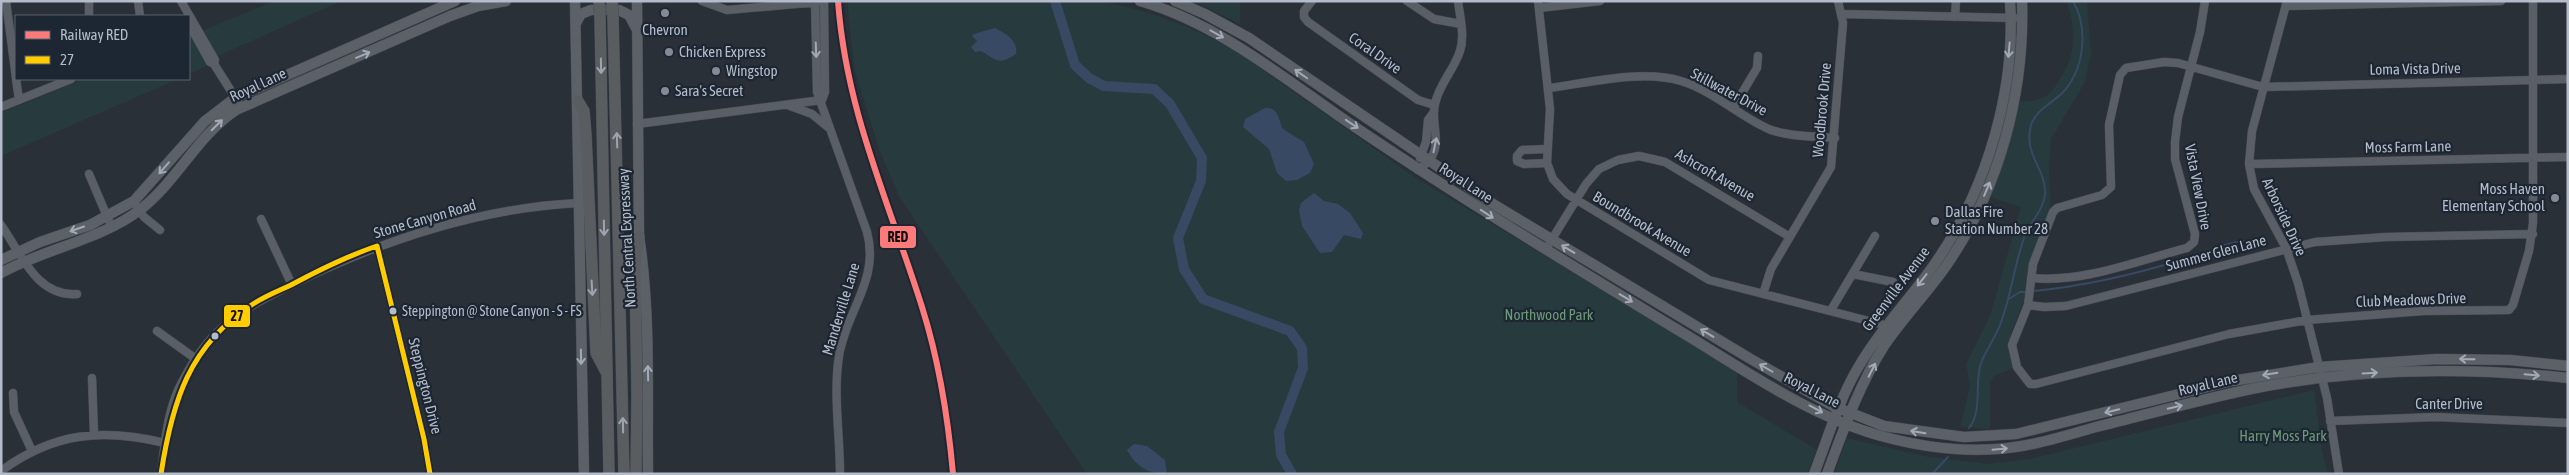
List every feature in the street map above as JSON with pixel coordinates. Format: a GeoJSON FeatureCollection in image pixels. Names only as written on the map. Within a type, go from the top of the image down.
{"type":"FeatureCollection","features":[{"type":"Feature","properties":{"kind":"highway","name":"North Central Expressway"},"geometry":{"type":"LineString","coordinates":[[599,1],[609,474]]}},
{"type":"Feature","properties":{"kind":"highway","name":"North Central Expressway"},"geometry":{"type":"LineString","coordinates":[[612,1],[624,474]]}},
{"type":"Feature","properties":{"kind":"highway"},"geometry":{"type":"LineString","coordinates":[[578,101],[584,111],[586,135],[596,354],[607,374]]}},
{"type":"Feature","properties":{"kind":"highway"},"geometry":{"type":"LineString","coordinates":[[636,474],[635,268],[639,236]]}},
{"type":"Feature","properties":{"kind":"main road","name":"Royal Lane"},"geometry":{"type":"LineString","coordinates":[[1,273],[109,221],[134,201],[205,121],[235,98],[455,1]]}},
{"type":"Feature","properties":{"kind":"main road","name":"Royal Lane"},"geometry":{"type":"LineString","coordinates":[[1,260],[20,251],[139,210],[154,198],[220,122],[241,108],[467,10],[506,1]]}},
{"type":"Feature","properties":{"kind":"main road"},"geometry":{"type":"LineString","coordinates":[[575,1],[584,474]]}},
{"type":"Feature","properties":{"kind":"main road","name":"North Central Expressway"},"geometry":{"type":"LineString","coordinates":[[637,1],[639,236],[644,269],[646,318],[648,474]]}},
{"type":"Feature","properties":{"kind":"main road","name":"Royal Lane"},"geometry":{"type":"LineString","coordinates":[[1140,1],[1200,24],[1223,37],[1418,170],[1546,250],[1762,380],[1835,419],[1902,441],[1951,448],[1994,450],[2025,446],[2224,395],[2322,378],[2396,372],[2466,370],[2568,378]]}},
{"type":"Feature","properties":{"kind":"main road","name":"Royal Lane"},"geometry":{"type":"LineString","coordinates":[[1175,1],[1205,14],[1265,49],[1425,160],[1552,240],[1749,358],[1840,409],[1897,429],[1952,436],[1989,437],[2016,434],[2239,380],[2319,367],[2437,359],[2510,360],[2568,366]]}},
{"type":"Feature","properties":{"kind":"main road","name":"Greenville Avenue"},"geometry":{"type":"LineString","coordinates":[[1941,263],[1987,157],[2004,95],[2011,18],[2010,1]]}},
{"type":"Feature","properties":{"kind":"main road","name":"Greenville Avenue"},"geometry":{"type":"LineString","coordinates":[[1814,474],[1852,377],[1975,217],[1998,161],[2010,124],[2020,75],[2022,1]]}},
{"type":"Feature","properties":{"kind":"main road"},"geometry":{"type":"LineString","coordinates":[[576,24],[585,12],[619,10],[629,15],[638,31]]}},
{"type":"Feature","properties":{"kind":"main road"},"geometry":{"type":"LineString","coordinates":[[424,14],[429,26]]}},
{"type":"Feature","properties":{"kind":"main road"},"geometry":{"type":"LineString","coordinates":[[1200,24],[1205,14]]}},
{"type":"Feature","properties":{"kind":"main road"},"geometry":{"type":"LineString","coordinates":[[332,54],[337,66]]}},
{"type":"Feature","properties":{"kind":"main road"},"geometry":{"type":"LineString","coordinates":[[1987,157],[1998,161]]}},
{"type":"Feature","properties":{"kind":"main road"},"geometry":{"type":"LineString","coordinates":[[1965,211],[1975,217]]}},
{"type":"Feature","properties":{"kind":"main road","name":"Greenville Avenue"},"geometry":{"type":"LineString","coordinates":[[1827,474],[1851,414],[1892,327]]}},
{"type":"Feature","properties":{"kind":"main road"},"geometry":{"type":"LineString","coordinates":[[1951,448],[1952,436]]}},
{"type":"Feature","properties":{"kind":"street"},"geometry":{"type":"LineString","coordinates":[[6,1],[15,70]]}},
{"type":"Feature","properties":{"kind":"street"},"geometry":{"type":"LineString","coordinates":[[89,1],[89,15]]}},
{"type":"Feature","properties":{"kind":"street"},"geometry":{"type":"LineString","coordinates":[[138,1],[140,15]]}},
{"type":"Feature","properties":{"kind":"street"},"geometry":{"type":"LineString","coordinates":[[175,1],[183,15]]}},
{"type":"Feature","properties":{"kind":"street"},"geometry":{"type":"LineString","coordinates":[[181,1],[189,15]]}},
{"type":"Feature","properties":{"kind":"street","name":"Manderville Lane"},"geometry":{"type":"LineString","coordinates":[[702,1],[727,10],[818,2],[817,92],[822,100],[830,130],[867,232],[871,251],[866,280],[839,354],[840,474]]}},
{"type":"Feature","properties":{"kind":"street","name":"Coral Drive"},"geometry":{"type":"LineString","coordinates":[[1312,1],[1304,11],[1304,17],[1308,22],[1418,100],[1434,109]]}},
{"type":"Feature","properties":{"kind":"street"},"geometry":{"type":"LineString","coordinates":[[1408,1],[1434,19],[1461,24]]}},
{"type":"Feature","properties":{"kind":"street"},"geometry":{"type":"LineString","coordinates":[[1418,170],[1436,137],[1434,109],[1439,90],[1461,50],[1461,24],[1458,1]]}},
{"type":"Feature","properties":{"kind":"street"},"geometry":{"type":"LineString","coordinates":[[1538,5],[1600,1]]}},
{"type":"Feature","properties":{"kind":"street","name":"Woodbrook Drive"},"geometry":{"type":"LineString","coordinates":[[1763,294],[1771,269],[1832,166],[1842,14],[1838,1]]}},
{"type":"Feature","properties":{"kind":"street"},"geometry":{"type":"LineString","coordinates":[[1955,17],[1956,1]]}},
{"type":"Feature","properties":{"kind":"street","name":"Vista View Drive"},"geometry":{"type":"LineString","coordinates":[[2031,278],[2065,279],[2083,276],[2187,248],[2194,242],[2195,234],[2175,159],[2175,142],[2178,117],[2205,1]]}},
{"type":"Feature","properties":{"kind":"street"},"geometry":{"type":"LineString","coordinates":[[2287,4],[2501,1]]}},
{"type":"Feature","properties":{"kind":"street","name":"Club Meadows Drive"},"geometry":{"type":"LineString","coordinates":[[2028,305],[2012,345],[2017,367],[2030,384],[2229,334],[2307,320],[2414,311],[2509,310],[2513,305],[2533,234],[2533,1]]}},
{"type":"Feature","properties":{"kind":"street","name":"Arborside Drive"},"geometry":{"type":"LineString","coordinates":[[2287,4],[2252,131],[2249,164],[2256,194],[2286,248],[2307,320],[2322,378],[2339,474]]}},
{"type":"Feature","properties":{"kind":"street","name":"Boundbrook Avenue"},"geometry":{"type":"LineString","coordinates":[[1538,5],[1550,109],[1546,163],[1559,187],[1576,200],[1709,280],[1892,327]]}},
{"type":"Feature","properties":{"kind":"street"},"geometry":{"type":"LineString","coordinates":[[1842,14],[2023,18]]}},
{"type":"Feature","properties":{"kind":"street"},"geometry":{"type":"LineString","coordinates":[[190,17],[215,60],[214,64]]}},
{"type":"Feature","properties":{"kind":"street"},"geometry":{"type":"LineString","coordinates":[[190,26],[210,62],[214,64],[241,108]]}},
{"type":"Feature","properties":{"kind":"street"},"geometry":{"type":"LineString","coordinates":[[1733,108],[1757,68],[1758,56]]}},
{"type":"Feature","properties":{"kind":"street","name":"Loma Vista Drive"},"geometry":{"type":"LineString","coordinates":[[2031,278],[2033,264],[2053,212],[2063,206],[2102,195],[2111,187],[2109,124],[2113,101],[2122,71],[2126,68],[2164,62],[2264,86],[2568,79]]}},
{"type":"Feature","properties":{"kind":"street","name":"Stillwater Drive"},"geometry":{"type":"LineString","coordinates":[[1548,88],[1636,77],[1663,77],[1693,86],[1772,130],[1796,135],[1835,138]]}},
{"type":"Feature","properties":{"kind":"street"},"geometry":{"type":"LineString","coordinates":[[16,80],[19,100]]}},
{"type":"Feature","properties":{"kind":"street"},"geometry":{"type":"LineString","coordinates":[[1,107],[69,80]]}},
{"type":"Feature","properties":{"kind":"street"},"geometry":{"type":"LineString","coordinates":[[637,124],[822,100]]}},
{"type":"Feature","properties":{"kind":"street"},"geometry":{"type":"LineString","coordinates":[[782,105],[805,110],[830,130]]}},
{"type":"Feature","properties":{"kind":"street"},"geometry":{"type":"LineString","coordinates":[[1546,149],[1522,150],[1517,156],[1518,161],[1524,164],[1546,163]]}},
{"type":"Feature","properties":{"kind":"street","name":"Ashcroft Avenue"},"geometry":{"type":"LineString","coordinates":[[1546,250],[1590,180],[1605,166],[1628,157],[1652,157],[1665,162],[1790,237]]}},
{"type":"Feature","properties":{"kind":"street","name":"Moss Farm Lane"},"geometry":{"type":"LineString","coordinates":[[2249,164],[2568,157]]}},
{"type":"Feature","properties":{"kind":"street"},"geometry":{"type":"LineString","coordinates":[[89,174],[109,221]]}},
{"type":"Feature","properties":{"kind":"street"},"geometry":{"type":"LineString","coordinates":[[134,201],[144,218],[160,230]]}},
{"type":"Feature","properties":{"kind":"street","name":"Stone Canyon Road"},"geometry":{"type":"LineString","coordinates":[[160,474],[174,401],[182,383],[196,359],[215,336],[253,304],[338,262],[378,246],[503,212],[546,204],[578,203]]}},
{"type":"Feature","properties":{"kind":"street"},"geometry":{"type":"LineString","coordinates":[[262,219],[292,285]]}},
{"type":"Feature","properties":{"kind":"street"},"geometry":{"type":"LineString","coordinates":[[1,225],[20,251],[34,277],[57,293],[77,294]]}},
{"type":"Feature","properties":{"kind":"street","name":"Summer Glen Lane"},"geometry":{"type":"LineString","coordinates":[[2028,305],[2044,307],[2066,306],[2315,242],[2386,237],[2533,234]]}},
{"type":"Feature","properties":{"kind":"street"},"geometry":{"type":"LineString","coordinates":[[1831,310],[1875,236]]}},
{"type":"Feature","properties":{"kind":"street","name":"Steppington Drive"},"geometry":{"type":"LineString","coordinates":[[378,246],[424,439],[430,474]]}},
{"type":"Feature","properties":{"kind":"street"},"geometry":{"type":"LineString","coordinates":[[1853,274],[1893,282]]}},
{"type":"Feature","properties":{"kind":"street"},"geometry":{"type":"LineString","coordinates":[[2028,305],[2031,278]]}},
{"type":"Feature","properties":{"kind":"street"},"geometry":{"type":"LineString","coordinates":[[157,331],[196,359]]}},
{"type":"Feature","properties":{"kind":"street"},"geometry":{"type":"LineString","coordinates":[[92,378],[94,434]]}},
{"type":"Feature","properties":{"kind":"street"},"geometry":{"type":"LineString","coordinates":[[13,393],[14,412],[32,451]]}},
{"type":"Feature","properties":{"kind":"street","name":"Canter Drive"},"geometry":{"type":"LineString","coordinates":[[2330,421],[2436,417],[2568,423]]}},
{"type":"Feature","properties":{"kind":"street"},"geometry":{"type":"LineString","coordinates":[[1,471],[32,451],[68,438],[94,434],[111,434],[165,443]]}},
{"type":"Feature","properties":{"kind":"green space"},"geometry":{"type":"Polygon","coordinates":[[[274,1],[341,1],[218,56],[202,31],[274,1]]]}},
{"type":"Feature","properties":{"kind":"green space","name":"Northwood Park"},"geometry":{"type":"Polygon","coordinates":[[[847,1],[1101,1],[1156,15],[1207,36],[1240,54],[1416,178],[1737,371],[1737,402],[1817,450],[1807,474],[1087,474],[900,198],[880,152],[855,72],[847,1]]]}},
{"type":"Feature","properties":{"kind":"green space"},"geometry":{"type":"Polygon","coordinates":[[[1194,1],[1240,1],[1240,24],[1194,1]]]}},
{"type":"Feature","properties":{"kind":"green space"},"geometry":{"type":"Polygon","coordinates":[[[2067,1],[2087,1],[2091,53],[2085,82],[2051,139],[2049,169],[2051,207],[2038,239],[2026,279],[2024,300],[2011,334],[2008,350],[2013,368],[1994,376],[1990,383],[1990,429],[1960,427],[1970,386],[1966,364],[1990,316],[2021,207],[1990,197],[2005,157],[2020,102],[2037,100],[2048,94],[2060,79],[2070,59],[2073,32],[2067,1]]]}},
{"type":"Feature","properties":{"kind":"green space"},"geometry":{"type":"Polygon","coordinates":[[[192,34],[209,65],[190,74],[190,35],[192,34]]]}},
{"type":"Feature","properties":{"kind":"green space"},"geometry":{"type":"Polygon","coordinates":[[[81,80],[176,80],[1,156],[1,113],[81,80]]]}},
{"type":"Feature","properties":{"kind":"green space","name":"Harry Moss Park"},"geometry":{"type":"Polygon","coordinates":[[[2314,390],[2322,451],[2328,474],[1834,474],[1847,438],[1924,456],[1987,464],[2030,459],[2314,390]]]}},
{"type":"Feature","properties":{"kind":"water"},"geometry":{"type":"Polygon","coordinates":[[[995,28],[1013,41],[1016,49],[1016,54],[1001,61],[981,51],[975,52],[971,47],[977,41],[972,36],[974,34],[995,28]]]}},
{"type":"Feature","properties":{"kind":"water"},"geometry":{"type":"Polygon","coordinates":[[[1265,108],[1273,109],[1283,129],[1304,142],[1314,164],[1310,173],[1297,180],[1286,181],[1277,173],[1269,149],[1243,127],[1245,119],[1265,108]]]}},
{"type":"Feature","properties":{"kind":"water"},"geometry":{"type":"Polygon","coordinates":[[[1314,193],[1324,201],[1338,204],[1350,213],[1363,233],[1361,239],[1344,235],[1332,252],[1320,253],[1302,226],[1299,210],[1301,203],[1314,193]]]}},
{"type":"Feature","properties":{"kind":"water"},"geometry":{"type":"Polygon","coordinates":[[[1134,444],[1147,446],[1165,460],[1167,474],[1154,473],[1139,465],[1127,450],[1134,444]]]}},
{"type":"Feature","properties":{"kind":"waterway"},"geometry":{"type":"LineString","coordinates":[[1055,1],[1075,65],[1089,78],[1104,86],[1154,89],[1170,104],[1202,158],[1201,181],[1178,238],[1184,269],[1203,299],[1290,331],[1302,348],[1303,368],[1279,432],[1281,455],[1292,474]]}},
{"type":"Feature","properties":{"kind":"waterway"},"geometry":{"type":"LineString","coordinates":[[1969,428],[1976,413],[1981,363],[2004,314],[2024,238],[2044,200],[2042,176],[2030,145],[2031,125],[2037,114],[2065,90],[2077,70],[2080,58],[2082,46],[2081,22],[2073,1]]}},
{"type":"Feature","properties":{"kind":"waterway"},"geometry":{"type":"LineString","coordinates":[[2034,291],[2092,283],[2148,270],[2224,245],[2243,241],[2266,243]]}},
{"type":"Feature","properties":{"kind":"waterway"},"geometry":{"type":"LineString","coordinates":[[2009,299],[2020,292],[2025,292]]}},
{"type":"Feature","properties":{"kind":"waterway"},"geometry":{"type":"LineString","coordinates":[[1932,474],[1948,457]]}},
{"type":"Feature","properties":{"kind":"rail line","name":"RED"},"geometry":{"type":"LineString","coordinates":[[838,1],[843,42],[859,119],[922,307],[933,348],[945,410],[953,474]]}},
{"type":"Feature","properties":{"kind":"transit line","name":"27"},"geometry":{"type":"LineString","coordinates":[[161,474],[165,448],[178,399],[187,377],[213,338],[231,320],[262,298],[355,254],[377,246],[424,439],[430,474]]}},
{"type":"Feature","properties":{"kind":"place","name":"Chevron"},"geometry":{"type":"Point","coordinates":[665,13]}},
{"type":"Feature","properties":{"kind":"place","name":"Chicken Express"},"geometry":{"type":"Point","coordinates":[669,52]}},
{"type":"Feature","properties":{"kind":"place","name":"Wingstop"},"geometry":{"type":"Point","coordinates":[716,71]}},
{"type":"Feature","properties":{"kind":"place","name":"Sara's Secret"},"geometry":{"type":"Point","coordinates":[665,91]}},
{"type":"Feature","properties":{"kind":"place","name":"Moss Haven Elementary School"},"geometry":{"type":"Point","coordinates":[2555,198]}},
{"type":"Feature","properties":{"kind":"place","name":"Dallas Fire Station Number 28"},"geometry":{"type":"Point","coordinates":[1935,221]}},
{"type":"Feature","properties":{"kind":"place","name":"Steppington @ Stone Canyon - S - FS"},"geometry":{"type":"Point","coordinates":[393,311]}}]}
